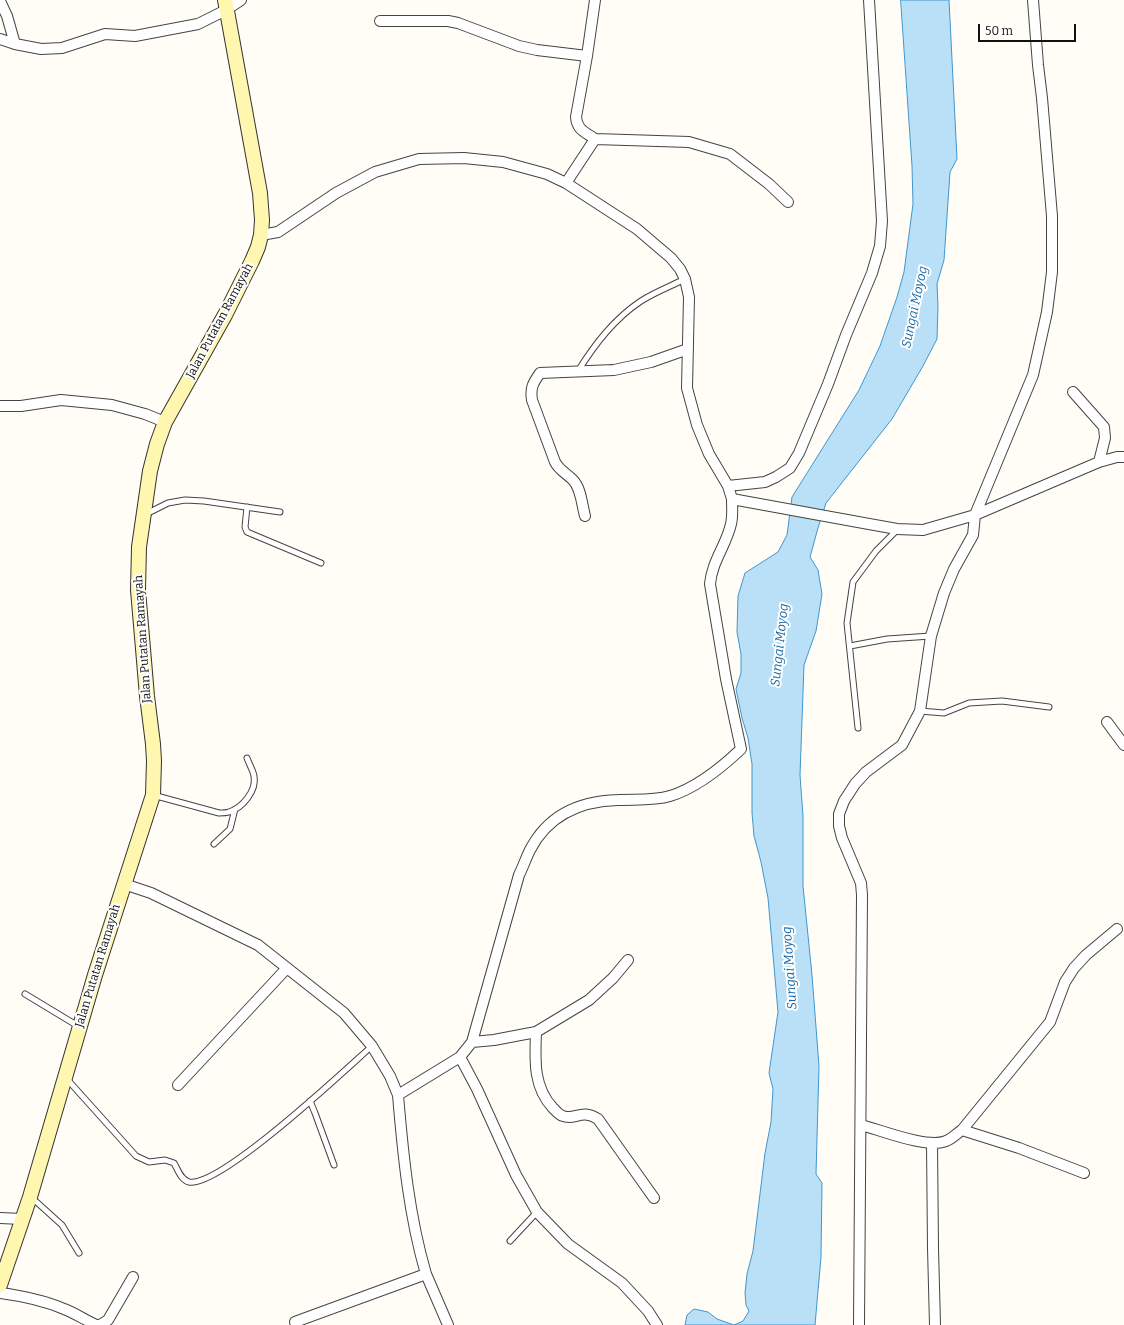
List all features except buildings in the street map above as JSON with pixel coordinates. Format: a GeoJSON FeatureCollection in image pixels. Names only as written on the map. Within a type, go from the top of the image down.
{"type":"FeatureCollection","features":[{"type":"Feature","properties":{"kind":"main road","name":"Jalan Putatan Ramayah"},"geometry":{"type":"LineString","coordinates":[[0,1285],[30,1197],[79,1026],[152,795],[154,762],[153,744],[147,696],[138,590],[139,547],[150,471],[157,444],[165,422],[229,308],[252,261],[261,235],[262,220],[260,193],[225,5]]}},
{"type":"Feature","properties":{"kind":"street"},"geometry":{"type":"LineString","coordinates":[[0,39],[15,44],[41,49],[62,48],[105,34],[135,36],[198,24],[225,5],[241,0]]}},
{"type":"Feature","properties":{"kind":"street"},"geometry":{"type":"LineString","coordinates":[[595,0],[576,117],[577,125],[582,131],[595,139],[674,140],[690,142],[730,154],[769,184],[788,202]]}},
{"type":"Feature","properties":{"kind":"street"},"geometry":{"type":"LineString","coordinates":[[728,486],[764,482],[776,477],[790,468],[799,453],[828,384],[876,260],[880,246],[882,221],[869,0]]}},
{"type":"Feature","properties":{"kind":"street"},"geometry":{"type":"LineString","coordinates":[[859,1325],[862,895],[861,883],[842,838],[839,826],[839,814],[844,801],[855,784],[866,772],[902,745],[920,711],[930,636],[947,587],[973,535],[975,515],[1032,375],[1047,312],[1052,272],[1052,216],[1033,0]]}},
{"type":"Feature","properties":{"kind":"street"},"geometry":{"type":"LineString","coordinates":[[0,1],[7,16],[15,44]]}},
{"type":"Feature","properties":{"kind":"street"},"geometry":{"type":"LineString","coordinates":[[380,21],[448,21],[458,23],[519,46],[537,50],[587,56]]}},
{"type":"Feature","properties":{"kind":"street"},"geometry":{"type":"LineString","coordinates":[[566,183],[595,139]]}},
{"type":"Feature","properties":{"kind":"street"},"geometry":{"type":"LineString","coordinates":[[261,235],[278,232],[336,193],[375,172],[420,159],[464,158],[503,162],[547,174],[566,183],[637,229],[671,258],[680,269],[685,279],[689,297],[687,388],[697,425],[709,454],[728,486],[732,499],[731,523],[711,574],[710,584],[726,679],[741,749],[710,775],[686,789],[670,796],[654,799],[600,801],[578,806],[559,816],[542,830],[530,850],[519,875],[472,1042],[460,1057],[398,1096]]}},
{"type":"Feature","properties":{"kind":"street"},"geometry":{"type":"LineString","coordinates":[[585,516],[576,484],[558,468],[554,462],[532,400],[531,390],[533,383],[540,373],[614,370],[651,362],[688,349]]}},
{"type":"Feature","properties":{"kind":"street"},"geometry":{"type":"LineString","coordinates":[[1072,392],[1104,427],[1105,442],[1099,462]]}},
{"type":"Feature","properties":{"kind":"street"},"geometry":{"type":"LineString","coordinates":[[0,406],[21,406],[61,400],[112,405],[145,414],[165,422]]}},
{"type":"Feature","properties":{"kind":"street"},"geometry":{"type":"LineString","coordinates":[[732,499],[897,529],[923,530],[975,515],[1099,462],[1124,457]]}},
{"type":"Feature","properties":{"kind":"street"},"geometry":{"type":"LineString","coordinates":[[1107,722],[1124,746]]}},
{"type":"Feature","properties":{"kind":"street"},"geometry":{"type":"LineString","coordinates":[[124,884],[151,893],[258,945],[344,1013],[372,1046],[390,1076],[398,1096],[411,1205],[420,1253],[426,1274],[448,1325]]}},
{"type":"Feature","properties":{"kind":"street"},"geometry":{"type":"LineString","coordinates":[[861,1124],[920,1142],[932,1144],[946,1141],[962,1130],[1050,1022],[1065,982],[1074,968],[1086,954],[1117,929]]}},
{"type":"Feature","properties":{"kind":"street"},"geometry":{"type":"LineString","coordinates":[[472,1042],[494,1040],[536,1032],[589,1000],[613,978],[628,960]]}},
{"type":"Feature","properties":{"kind":"street"},"geometry":{"type":"LineString","coordinates":[[178,1085],[287,968]]}},
{"type":"Feature","properties":{"kind":"street"},"geometry":{"type":"LineString","coordinates":[[536,1032],[536,1074],[540,1090],[547,1102],[562,1116],[568,1117],[584,1113],[592,1114],[598,1118],[654,1198]]}},
{"type":"Feature","properties":{"kind":"street"},"geometry":{"type":"LineString","coordinates":[[460,1057],[477,1089],[516,1175],[537,1212],[568,1244],[622,1283],[648,1311],[657,1325]]}},
{"type":"Feature","properties":{"kind":"street"},"geometry":{"type":"LineString","coordinates":[[962,1130],[1019,1148],[1084,1173]]}},
{"type":"Feature","properties":{"kind":"street"},"geometry":{"type":"LineString","coordinates":[[932,1144],[932,1248],[935,1325]]}},
{"type":"Feature","properties":{"kind":"street"},"geometry":{"type":"LineString","coordinates":[[0,1218],[22,1219]]}},
{"type":"Feature","properties":{"kind":"street"},"geometry":{"type":"LineString","coordinates":[[295,1322],[426,1274]]}},
{"type":"Feature","properties":{"kind":"street"},"geometry":{"type":"LineString","coordinates":[[0,1293],[40,1300],[66,1309],[92,1323],[100,1325],[108,1320],[133,1276]]}},
{"type":"Feature","properties":{"kind":"lane"},"geometry":{"type":"LineString","coordinates":[[578,372],[596,344],[623,315],[642,301],[685,279]]}},
{"type":"Feature","properties":{"kind":"lane"},"geometry":{"type":"LineString","coordinates":[[143,515],[168,503],[185,500],[204,501],[280,512]]}},
{"type":"Feature","properties":{"kind":"lane"},"geometry":{"type":"LineString","coordinates":[[247,507],[245,527],[248,532],[321,562]]}},
{"type":"Feature","properties":{"kind":"lane"},"geometry":{"type":"LineString","coordinates":[[858,728],[847,623],[853,582],[876,551],[897,529]]}},
{"type":"Feature","properties":{"kind":"lane"},"geometry":{"type":"LineString","coordinates":[[850,646],[887,639],[930,636]]}},
{"type":"Feature","properties":{"kind":"lane"},"geometry":{"type":"LineString","coordinates":[[920,711],[944,714],[969,702],[1002,701],[1050,707]]}},
{"type":"Feature","properties":{"kind":"lane"},"geometry":{"type":"LineString","coordinates":[[152,795],[219,813],[229,812],[240,806],[250,794],[254,785],[254,777],[247,758]]}},
{"type":"Feature","properties":{"kind":"lane"},"geometry":{"type":"LineString","coordinates":[[214,844],[230,829],[235,809]]}},
{"type":"Feature","properties":{"kind":"lane"},"geometry":{"type":"LineString","coordinates":[[25,994],[79,1026]]}},
{"type":"Feature","properties":{"kind":"lane"},"geometry":{"type":"LineString","coordinates":[[64,1076],[136,1156],[149,1162],[165,1160],[174,1163],[182,1178],[188,1182],[196,1182],[228,1165],[271,1135],[372,1046]]}},
{"type":"Feature","properties":{"kind":"lane"},"geometry":{"type":"LineString","coordinates":[[310,1101],[334,1165]]}},
{"type":"Feature","properties":{"kind":"lane"},"geometry":{"type":"LineString","coordinates":[[30,1197],[62,1225],[79,1254]]}},
{"type":"Feature","properties":{"kind":"lane"},"geometry":{"type":"LineString","coordinates":[[510,1241],[537,1212]]}},
{"type":"Feature","properties":{"kind":"water","name":"Sungai Moyog"},"geometry":{"type":"Polygon","coordinates":[[[901,0],[949,0],[957,159],[950,172],[944,260],[937,284],[937,339],[892,419],[826,503],[810,557],[818,570],[822,594],[816,631],[804,665],[800,775],[803,816],[803,886],[819,1066],[816,1174],[822,1183],[821,1257],[815,1325],[734,1325],[743,1321],[749,1311],[746,1305],[745,1293],[747,1274],[753,1251],[765,1153],[771,1122],[773,1089],[769,1073],[778,1012],[768,898],[754,836],[752,813],[752,764],[748,738],[736,689],[741,673],[741,654],[737,632],[738,596],[745,573],[778,552],[787,535],[792,497],[859,390],[880,346],[904,272],[913,204],[912,166],[901,0]]]}},
{"type":"Feature","properties":{"kind":"water"},"geometry":{"type":"Polygon","coordinates":[[[694,1309],[708,1312],[717,1319],[734,1325],[685,1325],[687,1315],[694,1309]]]}}]}
